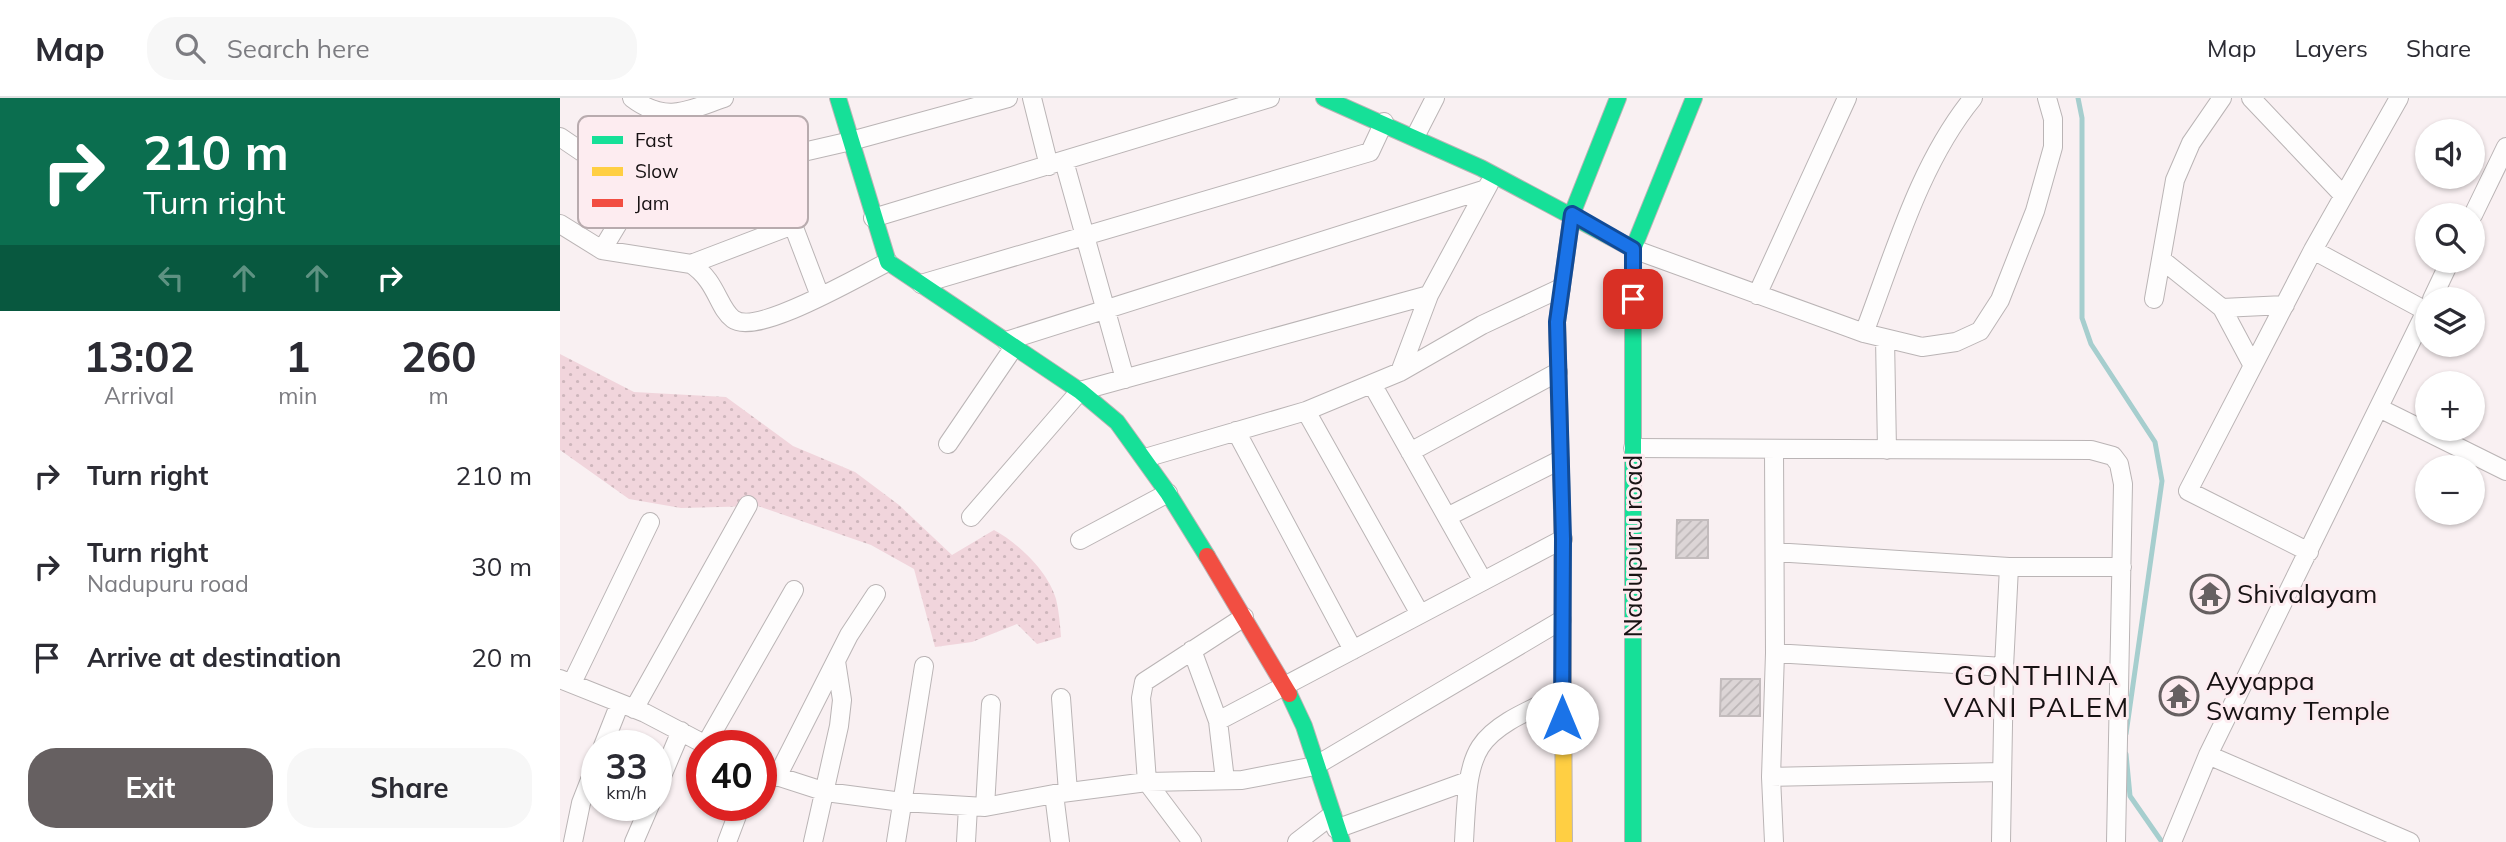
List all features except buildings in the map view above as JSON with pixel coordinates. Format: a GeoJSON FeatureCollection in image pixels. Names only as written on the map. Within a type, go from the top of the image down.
{"type":"FeatureCollection","features":[{"type":"Feature","properties":{"kind":"street"},"geometry":{"type":"LineString","coordinates":[[632,98],[657,112],[676,114],[724,98]]}},
{"type":"Feature","properties":{"kind":"street"},"geometry":{"type":"LineString","coordinates":[[838,98],[888,262],[1080,391],[1117,422],[1145,457],[1286,687],[1304,726],[1337,829]]}},
{"type":"Feature","properties":{"kind":"street"},"geometry":{"type":"LineString","coordinates":[[808,151],[1008,98]]}},
{"type":"Feature","properties":{"kind":"street"},"geometry":{"type":"LineString","coordinates":[[1032,98],[1086,235],[1125,379]]}},
{"type":"Feature","properties":{"kind":"street"},"geometry":{"type":"LineString","coordinates":[[873,218],[1270,98]]}},
{"type":"Feature","properties":{"kind":"street"},"geometry":{"type":"LineString","coordinates":[[1324,98],[1416,135],[1490,182],[1572,214],[1633,249],[1864,333],[1922,347],[1956,342],[1980,331],[2000,300],[2047,178],[2053,147],[2053,119],[2047,98]]}},
{"type":"Feature","properties":{"kind":"street"},"geometry":{"type":"LineString","coordinates":[[1416,135],[1436,98]]}},
{"type":"Feature","properties":{"kind":"street"},"geometry":{"type":"LineString","coordinates":[[1564,842],[1563,539],[1557,322],[1572,214],[1618,98]]}},
{"type":"Feature","properties":{"kind":"street"},"geometry":{"type":"LineString","coordinates":[[1633,249],[1694,98]]}},
{"type":"Feature","properties":{"kind":"street"},"geometry":{"type":"LineString","coordinates":[[1757,295],[1847,98]]}},
{"type":"Feature","properties":{"kind":"street"},"geometry":{"type":"LineString","coordinates":[[1864,333],[1919,190],[1957,118],[1973,98]]}},
{"type":"Feature","properties":{"kind":"street"},"geometry":{"type":"LineString","coordinates":[[2154,299],[2175,180],[2191,143],[2222,98]]}},
{"type":"Feature","properties":{"kind":"street"},"geometry":{"type":"LineString","coordinates":[[2251,98],[2343,195]]}},
{"type":"Feature","properties":{"kind":"street"},"geometry":{"type":"LineString","coordinates":[[2309,552],[2188,491],[2313,250],[2399,98]]}},
{"type":"Feature","properties":{"kind":"street"},"geometry":{"type":"LineString","coordinates":[[921,284],[1370,152],[1384,122]]}},
{"type":"Feature","properties":{"kind":"street"},"geometry":{"type":"LineString","coordinates":[[560,137],[578,149]]}},
{"type":"Feature","properties":{"kind":"street"},"geometry":{"type":"LineString","coordinates":[[2480,203],[2501,170],[2506,147]]}},
{"type":"Feature","properties":{"kind":"street"},"geometry":{"type":"LineString","coordinates":[[1400,372],[1429,295],[1490,182]]}},
{"type":"Feature","properties":{"kind":"street"},"geometry":{"type":"LineString","coordinates":[[948,444],[1010,344],[1107,309],[1490,182]]}},
{"type":"Feature","properties":{"kind":"street"},"geometry":{"type":"LineString","coordinates":[[560,224],[601,250],[691,264],[785,228]]}},
{"type":"Feature","properties":{"kind":"street"},"geometry":{"type":"LineString","coordinates":[[601,250],[615,228]]}},
{"type":"Feature","properties":{"kind":"street"},"geometry":{"type":"LineString","coordinates":[[794,228],[820,296]]}},
{"type":"Feature","properties":{"kind":"street","name":"Nadupuru road"},"geometry":{"type":"LineString","coordinates":[[1633,249],[1633,842]]}},
{"type":"Feature","properties":{"kind":"street"},"geometry":{"type":"LineString","coordinates":[[2313,250],[2415,304]]}},
{"type":"Feature","properties":{"kind":"street"},"geometry":{"type":"LineString","coordinates":[[2162,260],[2222,308],[2253,366]]}},
{"type":"Feature","properties":{"kind":"street"},"geometry":{"type":"LineString","coordinates":[[691,264],[709,279],[734,320],[745,324],[783,313],[888,262]]}},
{"type":"Feature","properties":{"kind":"street"},"geometry":{"type":"LineString","coordinates":[[1145,457],[1306,411],[1400,372],[1482,325],[1561,288]]}},
{"type":"Feature","properties":{"kind":"street"},"geometry":{"type":"LineString","coordinates":[[971,517],[1080,391],[1429,295]]}},
{"type":"Feature","properties":{"kind":"street"},"geometry":{"type":"LineString","coordinates":[[2222,308],[2285,305]]}},
{"type":"Feature","properties":{"kind":"street"},"geometry":{"type":"LineString","coordinates":[[2172,842],[2208,755],[2415,334]]}},
{"type":"Feature","properties":{"kind":"street"},"geometry":{"type":"LineString","coordinates":[[1885,338],[1887,450]]}},
{"type":"Feature","properties":{"kind":"street"},"geometry":{"type":"LineString","coordinates":[[1410,452],[1558,372]]}},
{"type":"Feature","properties":{"kind":"street"},"geometry":{"type":"LineString","coordinates":[[1372,384],[1483,581]]}},
{"type":"Feature","properties":{"kind":"street"},"geometry":{"type":"LineString","coordinates":[[2379,408],[2506,471]]}},
{"type":"Feature","properties":{"kind":"street"},"geometry":{"type":"LineString","coordinates":[[1306,411],[1420,614]]}},
{"type":"Feature","properties":{"kind":"street"},"geometry":{"type":"LineString","coordinates":[[1236,431],[1353,650]]}},
{"type":"Feature","properties":{"kind":"street"},"geometry":{"type":"LineString","coordinates":[[1633,449],[2107,452],[2119,464],[2123,484],[2116,842]]}},
{"type":"Feature","properties":{"kind":"street"},"geometry":{"type":"LineString","coordinates":[[1774,450],[1775,653],[1771,777],[1774,842]]}},
{"type":"Feature","properties":{"kind":"street"},"geometry":{"type":"LineString","coordinates":[[1447,517],[1560,460]]}},
{"type":"Feature","properties":{"kind":"street"},"geometry":{"type":"LineString","coordinates":[[1080,540],[1168,493]]}},
{"type":"Feature","properties":{"kind":"street"},"geometry":{"type":"LineString","coordinates":[[613,730],[748,505]]}},
{"type":"Feature","properties":{"kind":"street"},"geometry":{"type":"LineString","coordinates":[[650,522],[566,681],[686,734]]}},
{"type":"Feature","properties":{"kind":"street"},"geometry":{"type":"LineString","coordinates":[[1218,721],[1563,539]]}},
{"type":"Feature","properties":{"kind":"street"},"geometry":{"type":"LineString","coordinates":[[1775,552],[2009,567],[2122,567]]}},
{"type":"Feature","properties":{"kind":"street"},"geometry":{"type":"LineString","coordinates":[[2001,842],[2009,567]]}},
{"type":"Feature","properties":{"kind":"street"},"geometry":{"type":"LineString","coordinates":[[715,730],[794,590]]}},
{"type":"Feature","properties":{"kind":"street"},"geometry":{"type":"LineString","coordinates":[[777,761],[876,594]]}},
{"type":"Feature","properties":{"kind":"street"},"geometry":{"type":"LineString","coordinates":[[1192,842],[1147,782],[1141,698],[1144,682],[1244,617]]}},
{"type":"Feature","properties":{"kind":"street"},"geometry":{"type":"LineString","coordinates":[[777,777],[826,792],[902,802],[976,807],[1147,782],[1242,780],[1315,766],[1562,620]]}},
{"type":"Feature","properties":{"kind":"street"},"geometry":{"type":"LineString","coordinates":[[1192,650],[1218,721],[1226,780]]}},
{"type":"Feature","properties":{"kind":"street"},"geometry":{"type":"LineString","coordinates":[[1775,653],[2004,667]]}},
{"type":"Feature","properties":{"kind":"street"},"geometry":{"type":"LineString","coordinates":[[813,842],[826,792],[842,699],[836,661]]}},
{"type":"Feature","properties":{"kind":"street"},"geometry":{"type":"LineString","coordinates":[[896,842],[924,666]]}},
{"type":"Feature","properties":{"kind":"street"},"geometry":{"type":"LineString","coordinates":[[1464,842],[1468,781],[1473,759],[1485,739],[1518,714],[1562,695]]}},
{"type":"Feature","properties":{"kind":"street"},"geometry":{"type":"LineString","coordinates":[[1060,842],[1061,698]]}},
{"type":"Feature","properties":{"kind":"street"},"geometry":{"type":"LineString","coordinates":[[966,842],[976,807],[990,704]]}},
{"type":"Feature","properties":{"kind":"street"},"geometry":{"type":"LineString","coordinates":[[672,752],[681,731]]}},
{"type":"Feature","properties":{"kind":"street"},"geometry":{"type":"LineString","coordinates":[[2208,755],[2410,842]]}},
{"type":"Feature","properties":{"kind":"street"},"geometry":{"type":"LineString","coordinates":[[1771,777],[2002,772]]}},
{"type":"Feature","properties":{"kind":"street"},"geometry":{"type":"LineString","coordinates":[[1297,842],[1468,781]]}},
{"type":"Feature","properties":{"kind":"street"},"geometry":{"type":"LineString","coordinates":[[573,842],[581,801]]}},
{"type":"Feature","properties":{"kind":"street"},"geometry":{"type":"LineString","coordinates":[[634,842],[643,821]]}},
{"type":"Feature","properties":{"kind":"street"},"geometry":{"type":"LineString","coordinates":[[727,842],[735,821]]}},
{"type":"Feature","properties":{"kind":"shaded area"},"geometry":{"type":"Polygon","coordinates":[[[560,354],[634,392],[726,397],[793,446],[855,472],[899,505],[952,555],[994,530],[1022,550],[1046,578],[1056,599],[1061,637],[1037,644],[1017,624],[972,642],[935,647],[914,569],[871,545],[758,506],[681,508],[629,499],[560,450],[560,354]]]}},
{"type":"Feature","properties":{"kind":"waterway"},"geometry":{"type":"LineString","coordinates":[[2078,98],[2082,118],[2082,318],[2091,344],[2155,442],[2162,481],[2126,734]]}},
{"type":"Feature","properties":{"kind":"waterway"},"geometry":{"type":"LineString","coordinates":[[2126,754],[2130,796],[2162,842]]}},
{"type":"Feature","properties":{"kind":"traffic: fast"},"geometry":{"type":"LineString","coordinates":[[838,98],[888,262],[1080,391],[1117,422],[1168,493],[1207,556]]}},
{"type":"Feature","properties":{"kind":"traffic: fast"},"geometry":{"type":"LineString","coordinates":[[1324,98],[1481,168],[1633,249]]}},
{"type":"Feature","properties":{"kind":"traffic: fast"},"geometry":{"type":"LineString","coordinates":[[1562,510],[1557,322],[1572,214],[1618,98]]}},
{"type":"Feature","properties":{"kind":"traffic: fast"},"geometry":{"type":"LineString","coordinates":[[1633,842],[1633,249],[1694,98]]}},
{"type":"Feature","properties":{"kind":"traffic: fast"},"geometry":{"type":"LineString","coordinates":[[1289,694],[1304,726],[1342,842]]}},
{"type":"Feature","properties":{"kind":"traffic: slow"},"geometry":{"type":"LineString","coordinates":[[1562,510],[1564,842]]}},
{"type":"Feature","properties":{"kind":"traffic: jam"},"geometry":{"type":"LineString","coordinates":[[1207,556],[1289,694]]}},
{"type":"Feature","properties":{"kind":"place","name":"Shivalayam"},"geometry":{"type":"Point","coordinates":[2210,594]}},
{"type":"Feature","properties":{"kind":"place","name":"Ayyappa Swamy Temple"},"geometry":{"type":"Point","coordinates":[2179,696]}},
{"type":"Feature","properties":{"kind":"district","name":"GONTHINA VANI PALEM"},"geometry":{"type":"Point","coordinates":[2037,691]}},
{"type":"Feature","properties":{"kind":"route"},"geometry":{"type":"LineString","coordinates":[[1562,718],[1563,539],[1557,322],[1572,214],[1633,249],[1633,299]]}}]}
